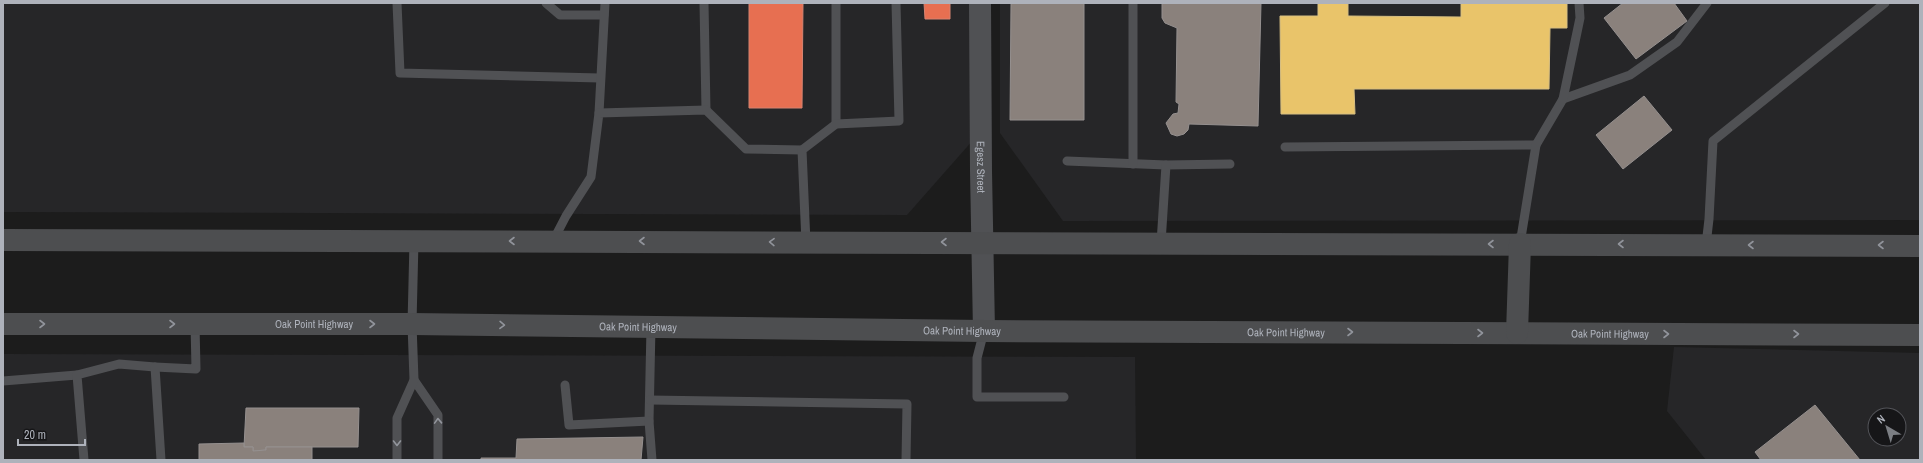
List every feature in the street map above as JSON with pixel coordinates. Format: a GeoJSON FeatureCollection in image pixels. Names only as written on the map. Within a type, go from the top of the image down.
{"type":"FeatureCollection","features":[{"type":"Feature","properties":{"kind":"main road"},"geometry":{"type":"LineString","coordinates":[[3,240],[1920,246]]}},
{"type":"Feature","properties":{"kind":"main road"},"geometry":{"type":"LineString","coordinates":[[1517,333],[1520,244]]}},
{"type":"Feature","properties":{"kind":"main road","name":"Oak Point Highway"},"geometry":{"type":"LineString","coordinates":[[3,324],[412,324],[984,331],[1920,335]]}},
{"type":"Feature","properties":{"kind":"street","name":"Egesz Street"},"geometry":{"type":"LineString","coordinates":[[980,3],[984,331]]}},
{"type":"Feature","properties":{"kind":"lane"},"geometry":{"type":"LineString","coordinates":[[397,3],[400,74],[600,78]]}},
{"type":"Feature","properties":{"kind":"lane"},"geometry":{"type":"LineString","coordinates":[[546,3],[560,15],[604,15]]}},
{"type":"Feature","properties":{"kind":"lane"},"geometry":{"type":"LineString","coordinates":[[553,241],[566,216],[591,177],[599,113],[605,3]]}},
{"type":"Feature","properties":{"kind":"lane"},"geometry":{"type":"LineString","coordinates":[[704,3],[706,110],[746,149],[802,150],[836,124],[899,120],[896,3]]}},
{"type":"Feature","properties":{"kind":"lane"},"geometry":{"type":"LineString","coordinates":[[836,3],[836,124]]}},
{"type":"Feature","properties":{"kind":"lane"},"geometry":{"type":"LineString","coordinates":[[1133,3],[1133,164]]}},
{"type":"Feature","properties":{"kind":"lane"},"geometry":{"type":"LineString","coordinates":[[1520,244],[1536,145],[1563,99],[1580,18],[1579,3]]}},
{"type":"Feature","properties":{"kind":"lane"},"geometry":{"type":"LineString","coordinates":[[1563,99],[1630,75],[1678,42],[1707,3]]}},
{"type":"Feature","properties":{"kind":"lane"},"geometry":{"type":"LineString","coordinates":[[1706,245],[1709,219],[1713,141],[1885,3]]}},
{"type":"Feature","properties":{"kind":"lane"},"geometry":{"type":"LineString","coordinates":[[599,113],[706,110]]}},
{"type":"Feature","properties":{"kind":"lane"},"geometry":{"type":"LineString","coordinates":[[1285,147],[1536,145]]}},
{"type":"Feature","properties":{"kind":"lane"},"geometry":{"type":"LineString","coordinates":[[802,150],[806,243]]}},
{"type":"Feature","properties":{"kind":"lane"},"geometry":{"type":"LineString","coordinates":[[1067,161],[1166,165],[1230,164]]}},
{"type":"Feature","properties":{"kind":"lane"},"geometry":{"type":"LineString","coordinates":[[1161,243],[1166,165]]}},
{"type":"Feature","properties":{"kind":"lane"},"geometry":{"type":"LineString","coordinates":[[398,460],[397,418],[414,380],[412,324],[414,241]]}},
{"type":"Feature","properties":{"kind":"lane"},"geometry":{"type":"LineString","coordinates":[[3,381],[77,375],[119,364],[196,369],[195,324]]}},
{"type":"Feature","properties":{"kind":"lane"},"geometry":{"type":"LineString","coordinates":[[651,326],[649,422],[652,460]]}},
{"type":"Feature","properties":{"kind":"lane"},"geometry":{"type":"LineString","coordinates":[[984,331],[977,358],[976,397],[1064,397]]}},
{"type":"Feature","properties":{"kind":"lane"},"geometry":{"type":"LineString","coordinates":[[155,367],[161,460]]}},
{"type":"Feature","properties":{"kind":"lane"},"geometry":{"type":"LineString","coordinates":[[77,375],[84,460]]}},
{"type":"Feature","properties":{"kind":"lane"},"geometry":{"type":"LineString","coordinates":[[414,380],[438,415],[438,460]]}},
{"type":"Feature","properties":{"kind":"lane"},"geometry":{"type":"LineString","coordinates":[[565,385],[569,425],[649,422]]}},
{"type":"Feature","properties":{"kind":"lane"},"geometry":{"type":"LineString","coordinates":[[650,400],[907,404],[906,460]]}},
{"type":"Feature","properties":{"kind":"shaded area"},"geometry":{"type":"Polygon","coordinates":[[[3,3],[975,3],[974,139],[907,215],[3,212],[3,3]]]}},
{"type":"Feature","properties":{"kind":"shaded area"},"geometry":{"type":"Polygon","coordinates":[[[1000,3],[1920,3],[1920,220],[1063,221],[1000,133],[1000,3]]]}},
{"type":"Feature","properties":{"kind":"shaded area"},"geometry":{"type":"Polygon","coordinates":[[[1674,347],[1920,353],[1920,460],[1706,460],[1667,411],[1674,347]]]}},
{"type":"Feature","properties":{"kind":"shaded area"},"geometry":{"type":"Polygon","coordinates":[[[3,354],[1135,357],[1136,460],[3,460],[3,354]]]}},
{"type":"Feature","properties":{"kind":"building: Homes"},"geometry":{"type":"Polygon","coordinates":[[[1318,3],[1348,3],[1348,16],[1461,17],[1461,3],[1567,3],[1567,28],[1550,28],[1549,89],[1354,89],[1355,114],[1281,114],[1280,16],[1318,16],[1318,3]]]}},
{"type":"Feature","properties":{"kind":"building: Shops"},"geometry":{"type":"Polygon","coordinates":[[[749,3],[803,3],[802,108],[749,108],[749,3]]]}},
{"type":"Feature","properties":{"kind":"building: Shops"},"geometry":{"type":"Polygon","coordinates":[[[924,3],[950,3],[950,19],[925,19],[924,3]]]}},
{"type":"Feature","properties":{"kind":"building: Industry"},"geometry":{"type":"Polygon","coordinates":[[[1011,3],[1084,3],[1084,120],[1010,120],[1011,3]]]}},
{"type":"Feature","properties":{"kind":"building: Industry"},"geometry":{"type":"Polygon","coordinates":[[[1162,3],[1261,3],[1258,126],[1189,124],[1188,130],[1184,134],[1177,136],[1171,134],[1166,123],[1173,114],[1178,113],[1179,104],[1176,102],[1177,28],[1165,23],[1162,18],[1162,3]]]}},
{"type":"Feature","properties":{"kind":"building: Industry"},"geometry":{"type":"Polygon","coordinates":[[[1623,3],[1674,3],[1687,21],[1636,59],[1604,18],[1623,3]]]}},
{"type":"Feature","properties":{"kind":"building: Industry"},"geometry":{"type":"Polygon","coordinates":[[[1644,96],[1672,130],[1623,169],[1596,135],[1644,96]]]}},
{"type":"Feature","properties":{"kind":"building: Industry"},"geometry":{"type":"Polygon","coordinates":[[[1815,405],[1860,460],[1761,460],[1755,452],[1815,405]]]}},
{"type":"Feature","properties":{"kind":"building: Industry"},"geometry":{"type":"Polygon","coordinates":[[[246,408],[359,408],[358,447],[266,447],[266,450],[253,451],[253,447],[244,447],[246,408]]]}},
{"type":"Feature","properties":{"kind":"building: Industry"},"geometry":{"type":"Polygon","coordinates":[[[643,437],[641,460],[481,460],[481,458],[516,458],[517,439],[643,437]]]}},
{"type":"Feature","properties":{"kind":"building: Industry"},"geometry":{"type":"Polygon","coordinates":[[[244,443],[244,447],[253,447],[253,451],[266,450],[266,447],[312,447],[312,460],[199,460],[199,444],[244,443]]]}}]}
